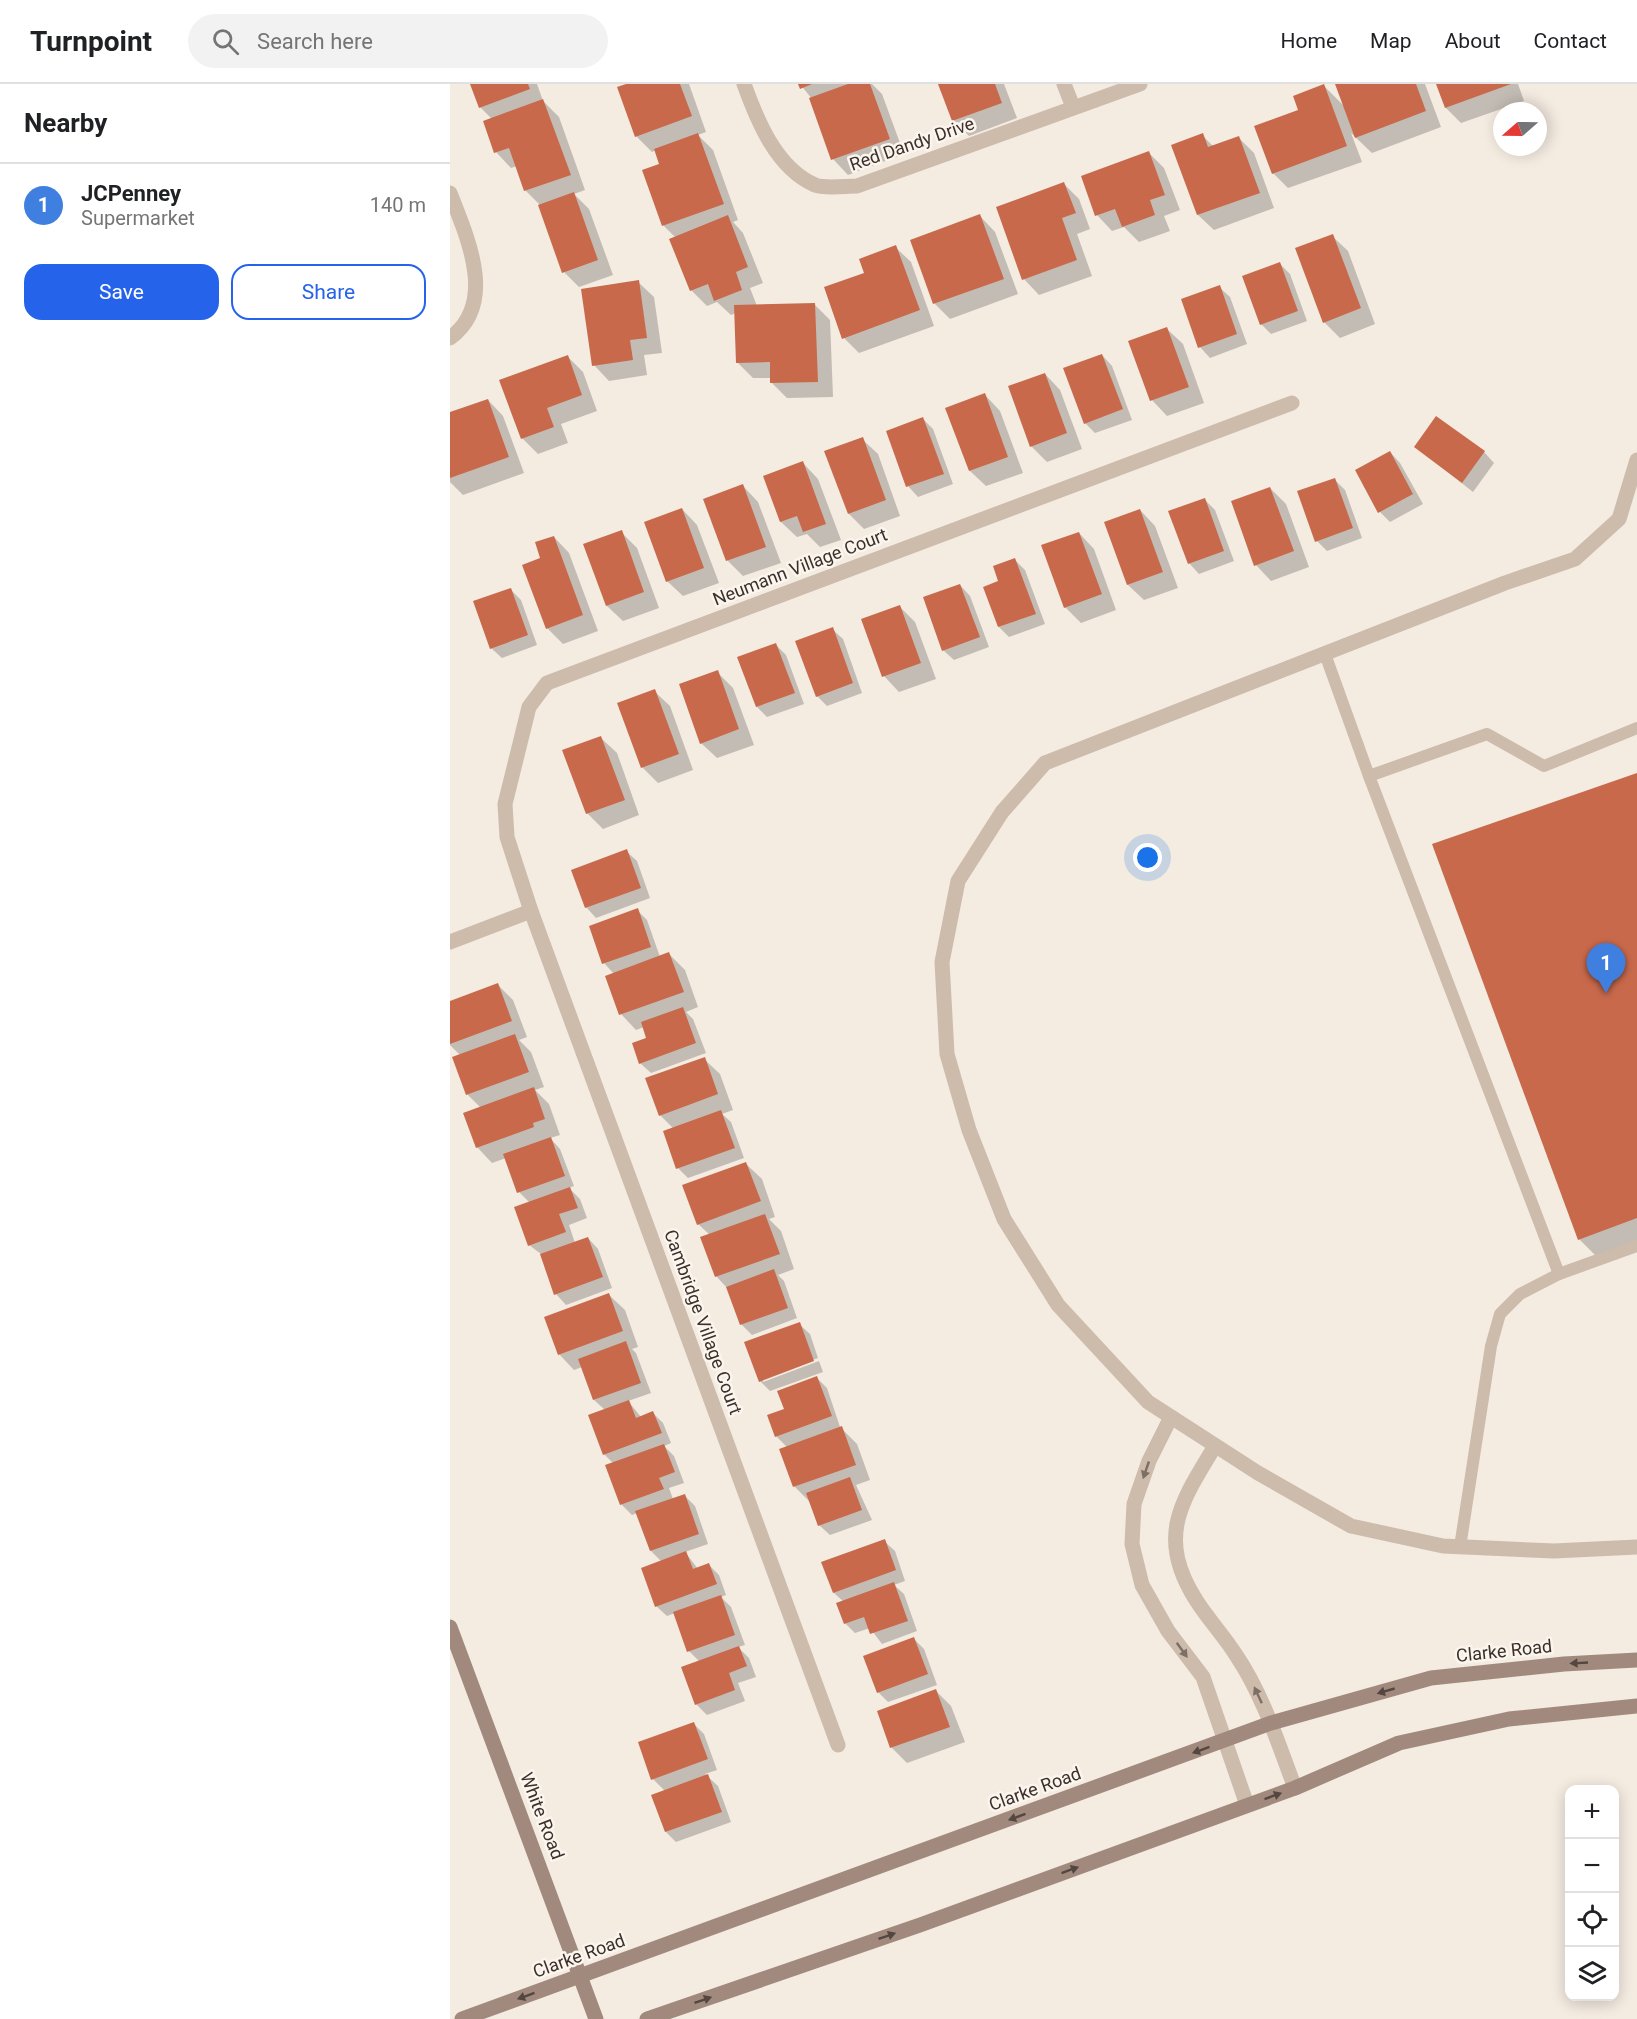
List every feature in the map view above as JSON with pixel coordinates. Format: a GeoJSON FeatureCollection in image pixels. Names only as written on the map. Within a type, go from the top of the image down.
{"type":"FeatureCollection","features":[{"type":"Feature","properties":{"kind":"street","name":"Red Dandy Drive"},"geometry":{"type":"LineString","coordinates":[[744,84],[758,121],[782,160],[816,185],[857,186],[1140,84]]}},
{"type":"Feature","properties":{"kind":"street"},"geometry":{"type":"LineString","coordinates":[[1064,84],[1073,107]]}},
{"type":"Feature","properties":{"kind":"street"},"geometry":{"type":"LineString","coordinates":[[450,193],[471,248],[478,292],[460,330],[450,338]]}},
{"type":"Feature","properties":{"kind":"street","name":"Neumann Village Court"},"geometry":{"type":"LineString","coordinates":[[531,911],[507,837],[505,804],[529,707],[547,683],[1292,403]]}},
{"type":"Feature","properties":{"kind":"street"},"geometry":{"type":"LineString","coordinates":[[1637,460],[1619,519],[1575,559],[1046,763],[1002,812],[958,881],[942,962],[947,1054],[969,1130],[1004,1219],[1058,1305],[1148,1402],[1215,1446],[1351,1526],[1443,1546],[1554,1551],[1637,1547]]}},
{"type":"Feature","properties":{"kind":"street"},"geometry":{"type":"LineString","coordinates":[[450,942],[531,911]]}},
{"type":"Feature","properties":{"kind":"street","name":"Cambridge Village Court"},"geometry":{"type":"LineString","coordinates":[[531,911],[838,1746]]}},
{"type":"Feature","properties":{"kind":"street"},"geometry":{"type":"LineString","coordinates":[[1171,1417],[1149,1461],[1134,1504],[1132,1544],[1142,1585],[1168,1631],[1203,1677],[1247,1805]]}},
{"type":"Feature","properties":{"kind":"street"},"geometry":{"type":"LineString","coordinates":[[1215,1446],[1187,1492],[1174,1529],[1176,1561],[1195,1599],[1236,1654],[1271,1723],[1295,1788]]}},
{"type":"Feature","properties":{"kind":"street","name":"White Road"},"geometry":{"type":"LineString","coordinates":[[450,1627],[596,2019]]}},
{"type":"Feature","properties":{"kind":"street","name":"Clarke Road"},"geometry":{"type":"LineString","coordinates":[[462,2019],[1271,1723],[1431,1678],[1564,1664],[1637,1660]]}},
{"type":"Feature","properties":{"kind":"street"},"geometry":{"type":"LineString","coordinates":[[647,2019],[920,1925],[1295,1788],[1399,1743],[1509,1719],[1637,1706]]}},
{"type":"Feature","properties":{"kind":"lane"},"geometry":{"type":"LineString","coordinates":[[1325,654],[1369,776],[1559,1274]]}},
{"type":"Feature","properties":{"kind":"lane"},"geometry":{"type":"LineString","coordinates":[[1369,776],[1487,734],[1544,766],[1637,728]]}},
{"type":"Feature","properties":{"kind":"lane"},"geometry":{"type":"LineString","coordinates":[[1460,1547],[1491,1346],[1500,1314],[1520,1294],[1559,1274],[1637,1246]]}},
{"type":"Feature","properties":{"kind":"building"},"geometry":{"type":"Polygon","coordinates":[[[470,84],[528,84],[530,89],[479,108],[470,84]]]}},
{"type":"Feature","properties":{"kind":"building"},"geometry":{"type":"Polygon","coordinates":[[[626,84],[680,84],[692,116],[635,137],[617,87],[626,84]]]}},
{"type":"Feature","properties":{"kind":"building"},"geometry":{"type":"Polygon","coordinates":[[[798,84],[812,84],[800,89],[798,84]]]}},
{"type":"Feature","properties":{"kind":"building"},"geometry":{"type":"Polygon","coordinates":[[[848,84],[870,84],[890,139],[831,160],[809,98],[848,84]]]}},
{"type":"Feature","properties":{"kind":"building"},"geometry":{"type":"Polygon","coordinates":[[[938,84],[995,84],[1002,103],[952,121],[938,84]]]}},
{"type":"Feature","properties":{"kind":"building"},"geometry":{"type":"Polygon","coordinates":[[[1324,84],[1347,146],[1272,174],[1254,126],[1298,110],[1293,96],[1324,84]]]}},
{"type":"Feature","properties":{"kind":"building"},"geometry":{"type":"Polygon","coordinates":[[[1335,84],[1416,84],[1426,111],[1355,138],[1335,84]]]}},
{"type":"Feature","properties":{"kind":"building"},"geometry":{"type":"Polygon","coordinates":[[[1436,84],[1511,84],[1445,108],[1436,84]]]}},
{"type":"Feature","properties":{"kind":"building"},"geometry":{"type":"Polygon","coordinates":[[[543,99],[571,175],[524,191],[509,148],[494,153],[483,121],[543,99]]]}},
{"type":"Feature","properties":{"kind":"building"},"geometry":{"type":"Polygon","coordinates":[[[698,133],[724,204],[662,226],[642,170],[659,164],[654,149],[698,133]]]}},
{"type":"Feature","properties":{"kind":"building"},"geometry":{"type":"Polygon","coordinates":[[[1203,133],[1208,147],[1239,136],[1260,193],[1197,215],[1171,145],[1203,133]]]}},
{"type":"Feature","properties":{"kind":"building"},"geometry":{"type":"Polygon","coordinates":[[[1149,151],[1165,195],[1150,200],[1155,215],[1122,227],[1115,209],[1095,216],[1081,176],[1149,151]]]}},
{"type":"Feature","properties":{"kind":"building"},"geometry":{"type":"Polygon","coordinates":[[[1064,182],[1076,213],[1062,218],[1077,260],[1022,280],[996,207],[1064,182]]]}},
{"type":"Feature","properties":{"kind":"building"},"geometry":{"type":"Polygon","coordinates":[[[574,192],[598,260],[562,273],[538,205],[574,192]]]}},
{"type":"Feature","properties":{"kind":"building"},"geometry":{"type":"Polygon","coordinates":[[[980,214],[1004,279],[933,304],[910,240],[980,214]]]}},
{"type":"Feature","properties":{"kind":"building"},"geometry":{"type":"Polygon","coordinates":[[[728,215],[748,267],[736,272],[742,290],[714,301],[708,284],[690,291],[669,239],[728,215]]]}},
{"type":"Feature","properties":{"kind":"building"},"geometry":{"type":"Polygon","coordinates":[[[1333,234],[1361,308],[1323,323],[1295,248],[1333,234]]]}},
{"type":"Feature","properties":{"kind":"building"},"geometry":{"type":"Polygon","coordinates":[[[896,245],[920,310],[842,339],[824,287],[864,273],[859,259],[896,245]]]}},
{"type":"Feature","properties":{"kind":"building"},"geometry":{"type":"Polygon","coordinates":[[[1280,262],[1298,311],[1260,325],[1242,276],[1280,262]]]}},
{"type":"Feature","properties":{"kind":"building"},"geometry":{"type":"Polygon","coordinates":[[[639,280],[647,338],[630,340],[633,360],[592,366],[581,289],[639,280]]]}},
{"type":"Feature","properties":{"kind":"building"},"geometry":{"type":"Polygon","coordinates":[[[1220,285],[1237,334],[1198,348],[1181,299],[1220,285]]]}},
{"type":"Feature","properties":{"kind":"building"},"geometry":{"type":"Polygon","coordinates":[[[815,303],[818,382],[770,383],[770,362],[736,363],[734,305],[815,303]]]}},
{"type":"Feature","properties":{"kind":"building"},"geometry":{"type":"Polygon","coordinates":[[[1167,327],[1189,387],[1150,401],[1128,341],[1167,327]]]}},
{"type":"Feature","properties":{"kind":"building"},"geometry":{"type":"Polygon","coordinates":[[[1102,354],[1123,409],[1084,424],[1063,368],[1102,354]]]}},
{"type":"Feature","properties":{"kind":"building"},"geometry":{"type":"Polygon","coordinates":[[[568,355],[582,395],[547,408],[554,427],[521,439],[499,380],[568,355]]]}},
{"type":"Feature","properties":{"kind":"building"},"geometry":{"type":"Polygon","coordinates":[[[1045,373],[1067,433],[1030,447],[1008,386],[1045,373]]]}},
{"type":"Feature","properties":{"kind":"building"},"geometry":{"type":"Polygon","coordinates":[[[985,393],[1008,457],[969,471],[945,408],[985,393]]]}},
{"type":"Feature","properties":{"kind":"building"},"geometry":{"type":"Polygon","coordinates":[[[488,399],[509,457],[450,478],[450,412],[488,399]]]}},
{"type":"Feature","properties":{"kind":"building"},"geometry":{"type":"Polygon","coordinates":[[[1436,416],[1485,451],[1462,483],[1414,447],[1436,416]]]}},
{"type":"Feature","properties":{"kind":"building"},"geometry":{"type":"Polygon","coordinates":[[[923,417],[944,474],[906,487],[886,431],[923,417]]]}},
{"type":"Feature","properties":{"kind":"building"},"geometry":{"type":"Polygon","coordinates":[[[863,437],[886,500],[848,514],[824,451],[863,437]]]}},
{"type":"Feature","properties":{"kind":"building"},"geometry":{"type":"Polygon","coordinates":[[[1390,451],[1413,494],[1378,513],[1355,470],[1390,451]]]}},
{"type":"Feature","properties":{"kind":"building"},"geometry":{"type":"Polygon","coordinates":[[[803,461],[826,524],[803,532],[797,516],[780,522],[763,476],[803,461]]]}},
{"type":"Feature","properties":{"kind":"building"},"geometry":{"type":"Polygon","coordinates":[[[1335,478],[1353,528],[1315,542],[1297,491],[1335,478]]]}},
{"type":"Feature","properties":{"kind":"building"},"geometry":{"type":"Polygon","coordinates":[[[743,484],[766,547],[726,561],[703,499],[743,484]]]}},
{"type":"Feature","properties":{"kind":"building"},"geometry":{"type":"Polygon","coordinates":[[[1270,487],[1294,551],[1254,566],[1231,501],[1270,487]]]}},
{"type":"Feature","properties":{"kind":"building"},"geometry":{"type":"Polygon","coordinates":[[[1205,498],[1224,551],[1188,564],[1168,511],[1205,498]]]}},
{"type":"Feature","properties":{"kind":"building"},"geometry":{"type":"Polygon","coordinates":[[[682,508],[704,568],[666,582],[644,522],[682,508]]]}},
{"type":"Feature","properties":{"kind":"building"},"geometry":{"type":"Polygon","coordinates":[[[1140,509],[1163,572],[1127,585],[1104,522],[1140,509]]]}},
{"type":"Feature","properties":{"kind":"building"},"geometry":{"type":"Polygon","coordinates":[[[622,530],[644,592],[606,606],[583,544],[622,530]]]}},
{"type":"Feature","properties":{"kind":"building"},"geometry":{"type":"Polygon","coordinates":[[[1079,532],[1102,594],[1064,608],[1041,545],[1079,532]]]}},
{"type":"Feature","properties":{"kind":"building"},"geometry":{"type":"Polygon","coordinates":[[[554,536],[583,615],[546,629],[522,565],[540,558],[535,542],[554,536]]]}},
{"type":"Feature","properties":{"kind":"building"},"geometry":{"type":"Polygon","coordinates":[[[1015,558],[1036,614],[998,627],[983,587],[998,581],[993,566],[1015,558]]]}},
{"type":"Feature","properties":{"kind":"building"},"geometry":{"type":"Polygon","coordinates":[[[960,584],[980,637],[942,651],[923,597],[960,584]]]}},
{"type":"Feature","properties":{"kind":"building"},"geometry":{"type":"Polygon","coordinates":[[[511,588],[528,635],[490,649],[473,601],[511,588]]]}},
{"type":"Feature","properties":{"kind":"building"},"geometry":{"type":"Polygon","coordinates":[[[900,605],[921,663],[882,677],[861,619],[900,605]]]}},
{"type":"Feature","properties":{"kind":"building"},"geometry":{"type":"Polygon","coordinates":[[[833,627],[853,683],[816,697],[795,641],[833,627]]]}},
{"type":"Feature","properties":{"kind":"building"},"geometry":{"type":"Polygon","coordinates":[[[776,643],[795,693],[756,707],[737,657],[776,643]]]}},
{"type":"Feature","properties":{"kind":"building"},"geometry":{"type":"Polygon","coordinates":[[[718,670],[739,729],[700,744],[679,684],[718,670]]]}},
{"type":"Feature","properties":{"kind":"building"},"geometry":{"type":"Polygon","coordinates":[[[655,689],[679,754],[641,768],[617,703],[655,689]]]}},
{"type":"Feature","properties":{"kind":"building"},"geometry":{"type":"Polygon","coordinates":[[[601,736],[625,800],[586,814],[562,750],[601,736]]]}},
{"type":"Feature","properties":{"kind":"building"},"geometry":{"type":"Polygon","coordinates":[[[1637,773],[1637,1218],[1578,1240],[1432,844],[1637,773]]]}},
{"type":"Feature","properties":{"kind":"building"},"geometry":{"type":"Polygon","coordinates":[[[627,849],[641,888],[585,908],[571,870],[627,849]]]}},
{"type":"Feature","properties":{"kind":"building"},"geometry":{"type":"Polygon","coordinates":[[[638,908],[651,947],[602,964],[589,926],[638,908]]]}},
{"type":"Feature","properties":{"kind":"building"},"geometry":{"type":"Polygon","coordinates":[[[669,952],[684,992],[619,1015],[605,976],[669,952]]]}},
{"type":"Feature","properties":{"kind":"building"},"geometry":{"type":"Polygon","coordinates":[[[498,983],[512,1021],[450,1044],[450,1001],[498,983]]]}},
{"type":"Feature","properties":{"kind":"building"},"geometry":{"type":"Polygon","coordinates":[[[683,1007],[696,1043],[639,1064],[632,1043],[646,1038],[641,1022],[683,1007]]]}},
{"type":"Feature","properties":{"kind":"building"},"geometry":{"type":"Polygon","coordinates":[[[515,1034],[529,1072],[466,1095],[452,1057],[515,1034]]]}},
{"type":"Feature","properties":{"kind":"building"},"geometry":{"type":"Polygon","coordinates":[[[705,1057],[718,1094],[659,1116],[645,1078],[705,1057]]]}},
{"type":"Feature","properties":{"kind":"building"},"geometry":{"type":"Polygon","coordinates":[[[534,1087],[545,1119],[533,1123],[534,1127],[476,1148],[463,1113],[534,1087]]]}},
{"type":"Feature","properties":{"kind":"building"},"geometry":{"type":"Polygon","coordinates":[[[721,1110],[735,1148],[676,1169],[663,1131],[721,1110]]]}},
{"type":"Feature","properties":{"kind":"building"},"geometry":{"type":"Polygon","coordinates":[[[551,1137],[565,1176],[517,1193],[503,1154],[551,1137]]]}},
{"type":"Feature","properties":{"kind":"building"},"geometry":{"type":"Polygon","coordinates":[[[746,1162],[761,1201],[697,1225],[682,1185],[746,1162]]]}},
{"type":"Feature","properties":{"kind":"building"},"geometry":{"type":"Polygon","coordinates":[[[570,1187],[578,1208],[559,1214],[566,1232],[528,1246],[514,1207],[570,1187]]]}},
{"type":"Feature","properties":{"kind":"building"},"geometry":{"type":"Polygon","coordinates":[[[765,1214],[780,1254],[715,1277],[700,1237],[765,1214]]]}},
{"type":"Feature","properties":{"kind":"building"},"geometry":{"type":"Polygon","coordinates":[[[588,1237],[603,1277],[554,1295],[540,1254],[588,1237]]]}},
{"type":"Feature","properties":{"kind":"building"},"geometry":{"type":"Polygon","coordinates":[[[774,1269],[788,1308],[740,1325],[726,1287],[774,1269]]]}},
{"type":"Feature","properties":{"kind":"building"},"geometry":{"type":"Polygon","coordinates":[[[609,1293],[623,1331],[558,1355],[544,1317],[609,1293]]]}},
{"type":"Feature","properties":{"kind":"building"},"geometry":{"type":"Polygon","coordinates":[[[800,1322],[814,1361],[759,1382],[744,1342],[800,1322]]]}},
{"type":"Feature","properties":{"kind":"building"},"geometry":{"type":"Polygon","coordinates":[[[626,1341],[641,1383],[593,1400],[578,1359],[626,1341]]]}},
{"type":"Feature","properties":{"kind":"building"},"geometry":{"type":"Polygon","coordinates":[[[817,1376],[832,1416],[775,1437],[767,1415],[784,1409],[777,1391],[817,1376]]]}},
{"type":"Feature","properties":{"kind":"building"},"geometry":{"type":"Polygon","coordinates":[[[629,1400],[636,1418],[653,1411],[662,1433],[603,1455],[588,1415],[629,1400]]]}},
{"type":"Feature","properties":{"kind":"building"},"geometry":{"type":"Polygon","coordinates":[[[842,1426],[856,1465],[793,1487],[779,1449],[842,1426]]]}},
{"type":"Feature","properties":{"kind":"building"},"geometry":{"type":"Polygon","coordinates":[[[664,1444],[675,1472],[659,1478],[664,1489],[620,1505],[605,1465],[664,1444]]]}},
{"type":"Feature","properties":{"kind":"building"},"geometry":{"type":"Polygon","coordinates":[[[850,1477],[862,1510],[818,1526],[806,1493],[850,1477]]]}},
{"type":"Feature","properties":{"kind":"building"},"geometry":{"type":"Polygon","coordinates":[[[685,1494],[699,1534],[650,1551],[635,1511],[685,1494]]]}},
{"type":"Feature","properties":{"kind":"building"},"geometry":{"type":"Polygon","coordinates":[[[885,1539],[896,1570],[833,1593],[821,1562],[885,1539]]]}},
{"type":"Feature","properties":{"kind":"building"},"geometry":{"type":"Polygon","coordinates":[[[686,1551],[693,1569],[709,1563],[717,1584],[655,1607],[641,1568],[686,1551]]]}},
{"type":"Feature","properties":{"kind":"building"},"geometry":{"type":"Polygon","coordinates":[[[894,1582],[908,1621],[870,1634],[864,1617],[844,1624],[836,1603],[894,1582]]]}},
{"type":"Feature","properties":{"kind":"building"},"geometry":{"type":"Polygon","coordinates":[[[721,1595],[735,1635],[687,1652],[673,1612],[721,1595]]]}},
{"type":"Feature","properties":{"kind":"building"},"geometry":{"type":"Polygon","coordinates":[[[914,1637],[928,1674],[877,1693],[863,1656],[914,1637]]]}},
{"type":"Feature","properties":{"kind":"building"},"geometry":{"type":"Polygon","coordinates":[[[739,1646],[747,1666],[729,1673],[735,1690],[695,1705],[681,1667],[739,1646]]]}},
{"type":"Feature","properties":{"kind":"building"},"geometry":{"type":"Polygon","coordinates":[[[936,1689],[950,1727],[890,1748],[877,1711],[936,1689]]]}},
{"type":"Feature","properties":{"kind":"building"},"geometry":{"type":"Polygon","coordinates":[[[694,1722],[708,1759],[651,1780],[638,1742],[694,1722]]]}},
{"type":"Feature","properties":{"kind":"building"},"geometry":{"type":"Polygon","coordinates":[[[708,1774],[722,1812],[665,1832],[651,1795],[708,1774]]]}},
{"type":"Feature","properties":{"kind":"place","name":"JCPenney"},"geometry":{"type":"Point","coordinates":[1606,993]}}]}
